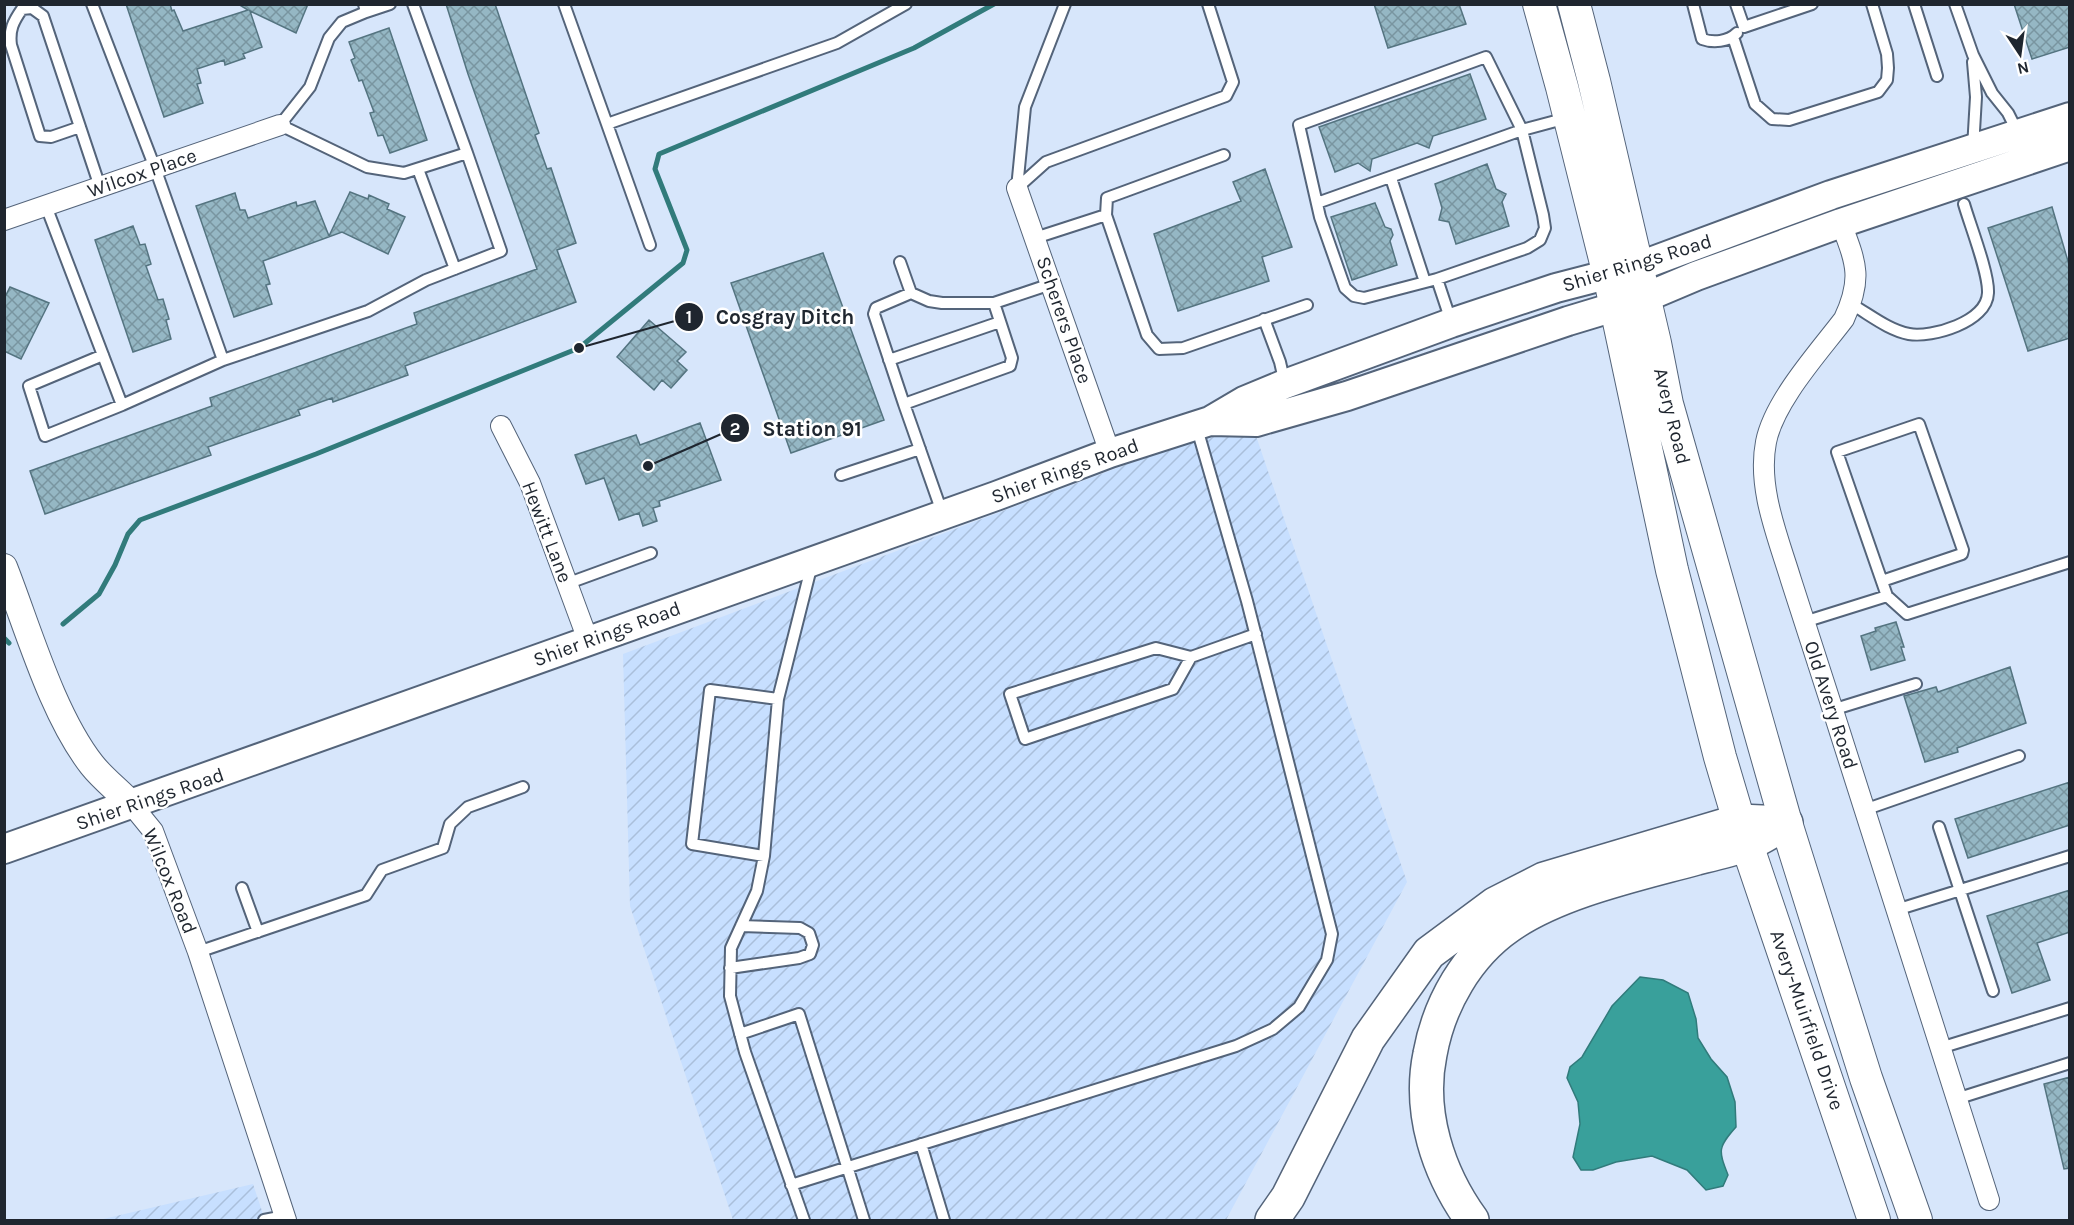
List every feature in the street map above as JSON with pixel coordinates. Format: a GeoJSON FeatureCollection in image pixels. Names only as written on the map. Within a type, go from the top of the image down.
{"type":"FeatureCollection","features":[{"type":"Feature","properties":{"kind":"highway"},"geometry":{"type":"LineString","coordinates":[[1272,1221],[1288,1197],[1368,1039],[1429,953],[1495,904],[1544,879],[1786,824]]}},
{"type":"Feature","properties":{"kind":"highway"},"geometry":{"type":"LineString","coordinates":[[1473,1221],[1458,1201],[1433,1143],[1427,1104],[1426,1072],[1432,1039],[1443,1007],[1459,978],[1482,950],[1509,926],[1555,901],[1743,833]]}},
{"type":"Feature","properties":{"kind":"main road","name":"Avery Road"},"geometry":{"type":"LineString","coordinates":[[1539,4],[1570,117],[1623,286],[1667,404],[1786,824]]}},
{"type":"Feature","properties":{"kind":"main road","name":"Avery Road"},"geometry":{"type":"LineString","coordinates":[[1574,4],[1594,81],[1623,286],[1672,570],[1720,757],[1743,833]]}},
{"type":"Feature","properties":{"kind":"main road","name":"Shier Rings Road"},"geometry":{"type":"LineString","coordinates":[[1203,423],[1257,422],[1318,405],[1568,321],[1623,286],[1831,195],[2070,117]]}},
{"type":"Feature","properties":{"kind":"main road","name":"Shier Rings Road"},"geometry":{"type":"LineString","coordinates":[[4,849],[376,719],[588,640],[943,515],[1110,453],[1203,423],[1244,401],[1285,384],[1452,327],[1556,288],[1623,286],[1696,276],[1841,223],[2070,146]]}},
{"type":"Feature","properties":{"kind":"main road"},"geometry":{"type":"LineString","coordinates":[[1318,405],[1331,387],[1347,374],[1452,327]]}},
{"type":"Feature","properties":{"kind":"main road","name":"Avery-Muirfield Drive"},"geometry":{"type":"LineString","coordinates":[[1786,824],[1866,1078],[1913,1211]]}},
{"type":"Feature","properties":{"kind":"main road","name":"Avery-Muirfield Drive"},"geometry":{"type":"LineString","coordinates":[[1743,833],[1872,1217]]}},
{"type":"Feature","properties":{"kind":"street","name":"Wilcox Place"},"geometry":{"type":"LineString","coordinates":[[4,220],[280,125]]}},
{"type":"Feature","properties":{"kind":"street","name":"Scherers Place"},"geometry":{"type":"LineString","coordinates":[[1017,188],[1110,453]]}},
{"type":"Feature","properties":{"kind":"street","name":"Old Avery Road"},"geometry":{"type":"LineString","coordinates":[[1841,223],[1856,268],[1857,284],[1844,319],[1784,400],[1766,441],[1764,465],[1772,518],[1989,1200]]}},
{"type":"Feature","properties":{"kind":"street","name":"Hewitt Lane"},"geometry":{"type":"LineString","coordinates":[[501,426],[530,483],[588,640]]}},
{"type":"Feature","properties":{"kind":"street","name":"Wilcox Road"},"geometry":{"type":"LineString","coordinates":[[4,567],[50,687],[72,732],[93,765],[131,804],[153,831],[198,952],[285,1218]]}},
{"type":"Feature","properties":{"kind":"lane"},"geometry":{"type":"LineString","coordinates":[[92,4],[155,168],[224,360]]}},
{"type":"Feature","properties":{"kind":"lane"},"geometry":{"type":"LineString","coordinates":[[390,4],[365,8],[342,22],[329,38],[310,87],[280,125],[367,167],[404,173],[467,153]]}},
{"type":"Feature","properties":{"kind":"lane"},"geometry":{"type":"LineString","coordinates":[[103,356],[29,387],[45,436],[224,360],[368,311],[426,280],[501,251],[413,4]]}},
{"type":"Feature","properties":{"kind":"lane"},"geometry":{"type":"LineString","coordinates":[[564,4],[650,245]]}},
{"type":"Feature","properties":{"kind":"lane"},"geometry":{"type":"LineString","coordinates":[[607,124],[837,43],[906,4]]}},
{"type":"Feature","properties":{"kind":"lane"},"geometry":{"type":"LineString","coordinates":[[1017,188],[1025,107],[1065,4]]}},
{"type":"Feature","properties":{"kind":"lane"},"geometry":{"type":"LineString","coordinates":[[1017,188],[1046,162],[1226,96],[1233,82],[1208,4]]}},
{"type":"Feature","properties":{"kind":"lane"},"geometry":{"type":"LineString","coordinates":[[1693,4],[1702,39],[1712,43],[1733,37],[1744,27],[1800,6],[1812,4]]}},
{"type":"Feature","properties":{"kind":"lane"},"geometry":{"type":"LineString","coordinates":[[1736,4],[1744,27]]}},
{"type":"Feature","properties":{"kind":"lane"},"geometry":{"type":"LineString","coordinates":[[1773,4],[1777,16]]}},
{"type":"Feature","properties":{"kind":"lane"},"geometry":{"type":"LineString","coordinates":[[1733,37],[1755,104],[1772,119],[1789,120],[1878,92],[1887,80],[1887,54],[1872,4]]}},
{"type":"Feature","properties":{"kind":"lane"},"geometry":{"type":"LineString","coordinates":[[1914,4],[1937,76]]}},
{"type":"Feature","properties":{"kind":"lane"},"geometry":{"type":"LineString","coordinates":[[1955,4],[1972,55],[1992,93],[2008,113],[2018,134]]}},
{"type":"Feature","properties":{"kind":"lane"},"geometry":{"type":"LineString","coordinates":[[80,127],[51,137],[40,136],[11,45],[10,31],[22,9],[32,8],[44,16],[100,187]]}},
{"type":"Feature","properties":{"kind":"lane"},"geometry":{"type":"LineString","coordinates":[[1972,55],[1976,97],[1973,148]]}},
{"type":"Feature","properties":{"kind":"lane"},"geometry":{"type":"LineString","coordinates":[[1485,57],[1522,130],[1543,215],[1545,228],[1540,240],[1527,248],[1437,279],[1364,298],[1354,296],[1345,288],[1317,203],[1299,124],[1485,57]]}},
{"type":"Feature","properties":{"kind":"lane"},"geometry":{"type":"LineString","coordinates":[[1317,203],[1522,130],[1570,117]]}},
{"type":"Feature","properties":{"kind":"lane"},"geometry":{"type":"LineString","coordinates":[[1224,155],[1107,198],[1106,215],[1147,335],[1159,349],[1183,348],[1306,305]]}},
{"type":"Feature","properties":{"kind":"lane"},"geometry":{"type":"LineString","coordinates":[[418,169],[455,269]]}},
{"type":"Feature","properties":{"kind":"lane"},"geometry":{"type":"LineString","coordinates":[[1391,178],[1425,282]]}},
{"type":"Feature","properties":{"kind":"lane"},"geometry":{"type":"LineString","coordinates":[[1851,304],[1883,323],[1910,334],[1944,330],[1979,314],[1986,305],[1987,280],[1964,204]]}},
{"type":"Feature","properties":{"kind":"lane"},"geometry":{"type":"LineString","coordinates":[[46,206],[122,405]]}},
{"type":"Feature","properties":{"kind":"lane"},"geometry":{"type":"LineString","coordinates":[[1035,238],[1106,215]]}},
{"type":"Feature","properties":{"kind":"lane"},"geometry":{"type":"LineString","coordinates":[[900,262],[911,293],[928,301],[994,303],[1051,284]]}},
{"type":"Feature","properties":{"kind":"lane"},"geometry":{"type":"LineString","coordinates":[[1437,279],[1452,327]]}},
{"type":"Feature","properties":{"kind":"lane"},"geometry":{"type":"LineString","coordinates":[[911,293],[876,308],[874,314],[943,515]]}},
{"type":"Feature","properties":{"kind":"lane"},"geometry":{"type":"LineString","coordinates":[[904,404],[1013,363],[994,303]]}},
{"type":"Feature","properties":{"kind":"lane"},"geometry":{"type":"LineString","coordinates":[[1264,319],[1280,362],[1285,384]]}},
{"type":"Feature","properties":{"kind":"lane"},"geometry":{"type":"LineString","coordinates":[[889,360],[1000,322]]}},
{"type":"Feature","properties":{"kind":"lane"},"geometry":{"type":"LineString","coordinates":[[791,1185],[1236,1046],[1273,1029],[1299,1007],[1327,960],[1332,934],[1256,634],[1214,482],[1203,423]]}},
{"type":"Feature","properties":{"kind":"lane"},"geometry":{"type":"LineString","coordinates":[[1882,581],[1962,554],[1963,550],[1919,424],[1837,452],[1887,596],[1908,614],[2070,562]]}},
{"type":"Feature","properties":{"kind":"lane"},"geometry":{"type":"LineString","coordinates":[[842,475],[920,448]]}},
{"type":"Feature","properties":{"kind":"lane"},"geometry":{"type":"LineString","coordinates":[[566,584],[651,553]]}},
{"type":"Feature","properties":{"kind":"lane"},"geometry":{"type":"LineString","coordinates":[[804,1221],[740,1034],[730,996],[730,968],[731,948],[757,891],[764,856],[778,699],[813,561]]}},
{"type":"Feature","properties":{"kind":"lane"},"geometry":{"type":"LineString","coordinates":[[1804,622],[1887,596]]}},
{"type":"Feature","properties":{"kind":"lane"},"geometry":{"type":"LineString","coordinates":[[1191,657],[1173,689],[1025,739],[1010,694],[1156,648],[1191,657],[1256,634]]}},
{"type":"Feature","properties":{"kind":"lane"},"geometry":{"type":"LineString","coordinates":[[1832,710],[1916,684]]}},
{"type":"Feature","properties":{"kind":"lane"},"geometry":{"type":"LineString","coordinates":[[764,856],[692,844],[710,690],[778,699]]}},
{"type":"Feature","properties":{"kind":"lane"},"geometry":{"type":"LineString","coordinates":[[1864,810],[2019,756]]}},
{"type":"Feature","properties":{"kind":"lane"},"geometry":{"type":"LineString","coordinates":[[198,952],[366,896],[382,870],[442,848],[450,824],[468,807],[523,787]]}},
{"type":"Feature","properties":{"kind":"lane"},"geometry":{"type":"LineString","coordinates":[[1939,827],[1993,991]]}},
{"type":"Feature","properties":{"kind":"lane"},"geometry":{"type":"LineString","coordinates":[[1896,910],[2070,856]]}},
{"type":"Feature","properties":{"kind":"lane"},"geometry":{"type":"LineString","coordinates":[[242,888],[258,932]]}},
{"type":"Feature","properties":{"kind":"lane"},"geometry":{"type":"LineString","coordinates":[[730,968],[799,958],[810,954],[813,945],[809,933],[800,928],[741,926]]}},
{"type":"Feature","properties":{"kind":"lane"},"geometry":{"type":"LineString","coordinates":[[1940,1048],[2070,1008]]}},
{"type":"Feature","properties":{"kind":"lane"},"geometry":{"type":"LineString","coordinates":[[740,1034],[799,1014],[864,1221]]}},
{"type":"Feature","properties":{"kind":"lane"},"geometry":{"type":"LineString","coordinates":[[1956,1099],[2070,1063]]}},
{"type":"Feature","properties":{"kind":"lane"},"geometry":{"type":"LineString","coordinates":[[921,1144],[944,1221]]}},
{"type":"Feature","properties":{"kind":"lane"},"geometry":{"type":"LineString","coordinates":[[264,1221],[285,1218]]}},
{"type":"Feature","properties":{"kind":"shaded area"},"geometry":{"type":"Polygon","coordinates":[[[1250,418],[1407,882],[1226,1220],[733,1220],[630,906],[623,654],[1250,418]]]}},
{"type":"Feature","properties":{"kind":"shaded area"},"geometry":{"type":"Polygon","coordinates":[[[1640,977],[1663,980],[1688,993],[1696,1019],[1698,1038],[1711,1059],[1727,1077],[1735,1102],[1736,1127],[1721,1149],[1722,1160],[1728,1175],[1723,1186],[1706,1190],[1687,1170],[1652,1156],[1616,1162],[1593,1170],[1581,1170],[1573,1157],[1580,1124],[1578,1102],[1567,1078],[1570,1067],[1582,1057],[1612,1006],[1640,977]]]}},
{"type":"Feature","properties":{"kind":"shaded area"},"geometry":{"type":"Polygon","coordinates":[[[253,1184],[265,1220],[99,1220],[253,1184]]]}},
{"type":"Feature","properties":{"kind":"building"},"geometry":{"type":"Polygon","coordinates":[[[126,4],[170,4],[183,31],[248,10],[238,4],[308,4],[296,33],[250,11],[262,47],[243,54],[245,58],[225,65],[224,60],[197,69],[201,83],[197,84],[203,103],[164,117],[126,4]]]}},
{"type":"Feature","properties":{"kind":"building"},"geometry":{"type":"Polygon","coordinates":[[[446,4],[495,4],[539,133],[535,135],[547,169],[551,168],[576,243],[557,250],[576,302],[405,366],[408,375],[333,402],[332,398],[298,410],[300,415],[208,447],[211,455],[45,514],[30,471],[212,406],[210,398],[417,324],[414,313],[537,269],[468,74],[446,4]]]}},
{"type":"Feature","properties":{"kind":"building"},"geometry":{"type":"Polygon","coordinates":[[[1374,4],[1459,4],[1466,24],[1388,48],[1374,4]]]}},
{"type":"Feature","properties":{"kind":"building"},"geometry":{"type":"Polygon","coordinates":[[[2014,4],[2070,4],[2070,47],[2032,59],[2014,4]]]}},
{"type":"Feature","properties":{"kind":"building"},"geometry":{"type":"Polygon","coordinates":[[[389,28],[427,140],[390,153],[383,135],[378,136],[370,113],[374,112],[362,80],[359,81],[351,60],[355,58],[349,42],[389,28]]]}},
{"type":"Feature","properties":{"kind":"building"},"geometry":{"type":"Polygon","coordinates":[[[1470,74],[1486,119],[1433,136],[1429,148],[1417,143],[1372,159],[1370,171],[1358,163],[1335,172],[1319,127],[1470,74]]]}},
{"type":"Feature","properties":{"kind":"building"},"geometry":{"type":"Polygon","coordinates":[[[1487,164],[1496,189],[1506,194],[1502,202],[1509,226],[1456,244],[1449,222],[1439,220],[1442,208],[1435,184],[1487,164]]]}},
{"type":"Feature","properties":{"kind":"building"},"geometry":{"type":"Polygon","coordinates":[[[1265,169],[1292,247],[1262,257],[1269,281],[1178,311],[1154,234],[1241,201],[1233,182],[1265,169]]]}},
{"type":"Feature","properties":{"kind":"building"},"geometry":{"type":"Polygon","coordinates":[[[350,192],[368,199],[369,195],[389,204],[387,209],[405,217],[388,254],[342,232],[263,261],[270,284],[266,285],[272,304],[234,317],[196,206],[235,193],[240,210],[245,210],[248,218],[296,202],[297,206],[315,201],[329,236],[350,192]]]}},
{"type":"Feature","properties":{"kind":"building"},"geometry":{"type":"Polygon","coordinates":[[[1375,203],[1385,227],[1391,229],[1393,235],[1390,241],[1397,265],[1352,280],[1331,217],[1375,203]]]}},
{"type":"Feature","properties":{"kind":"building"},"geometry":{"type":"Polygon","coordinates":[[[2052,207],[2070,268],[2070,338],[2028,351],[1988,228],[2052,207]]]}},
{"type":"Feature","properties":{"kind":"building"},"geometry":{"type":"Polygon","coordinates":[[[133,226],[140,245],[145,244],[151,264],[146,266],[158,300],[163,299],[169,319],[166,320],[171,339],[133,352],[95,240],[133,226]]]}},
{"type":"Feature","properties":{"kind":"building"},"geometry":{"type":"Polygon","coordinates":[[[823,253],[884,420],[791,453],[731,283],[823,253]]]}},
{"type":"Feature","properties":{"kind":"building"},"geometry":{"type":"Polygon","coordinates":[[[10,287],[49,303],[21,359],[4,351],[4,299],[10,287]]]}},
{"type":"Feature","properties":{"kind":"building"},"geometry":{"type":"Polygon","coordinates":[[[649,320],[686,352],[677,361],[687,370],[671,388],[662,380],[654,390],[617,357],[649,320]]]}},
{"type":"Feature","properties":{"kind":"building"},"geometry":{"type":"Polygon","coordinates":[[[700,423],[721,480],[659,501],[660,506],[653,508],[657,521],[643,526],[639,513],[619,520],[604,478],[586,484],[575,455],[636,435],[640,445],[700,423]]]}},
{"type":"Feature","properties":{"kind":"building"},"geometry":{"type":"Polygon","coordinates":[[[1896,622],[1904,647],[1901,647],[1905,660],[1871,670],[1861,636],[1876,631],[1875,628],[1896,622]]]}},
{"type":"Feature","properties":{"kind":"building"},"geometry":{"type":"Polygon","coordinates":[[[2010,667],[2026,723],[1957,748],[1958,752],[1925,762],[1904,696],[1936,687],[1938,692],[2010,667]]]}},
{"type":"Feature","properties":{"kind":"building"},"geometry":{"type":"Polygon","coordinates":[[[2070,782],[2070,825],[1968,858],[1955,819],[2070,782]]]}},
{"type":"Feature","properties":{"kind":"building"},"geometry":{"type":"Polygon","coordinates":[[[2070,890],[2070,932],[2037,943],[2050,980],[2012,993],[1987,916],[2070,890]]]}},
{"type":"Feature","properties":{"kind":"building"},"geometry":{"type":"Polygon","coordinates":[[[2070,1077],[2070,1168],[2064,1169],[2044,1084],[2070,1077]]]}},
{"type":"Feature","properties":{"kind":"waterway"},"geometry":{"type":"LineString","coordinates":[[63,624],[99,594],[128,534],[140,520],[316,454],[579,348],[683,263],[687,250],[655,169],[659,154],[914,48],[994,4]]}},
{"type":"Feature","properties":{"kind":"waterway"},"geometry":{"type":"LineString","coordinates":[[4,638],[9,643]]}},
{"type":"Feature","properties":{"kind":"place","name":"Cosgray Ditch"},"geometry":{"type":"Point","coordinates":[579,348]}},
{"type":"Feature","properties":{"kind":"place","name":"Station 91"},"geometry":{"type":"Point","coordinates":[648,466]}}]}
